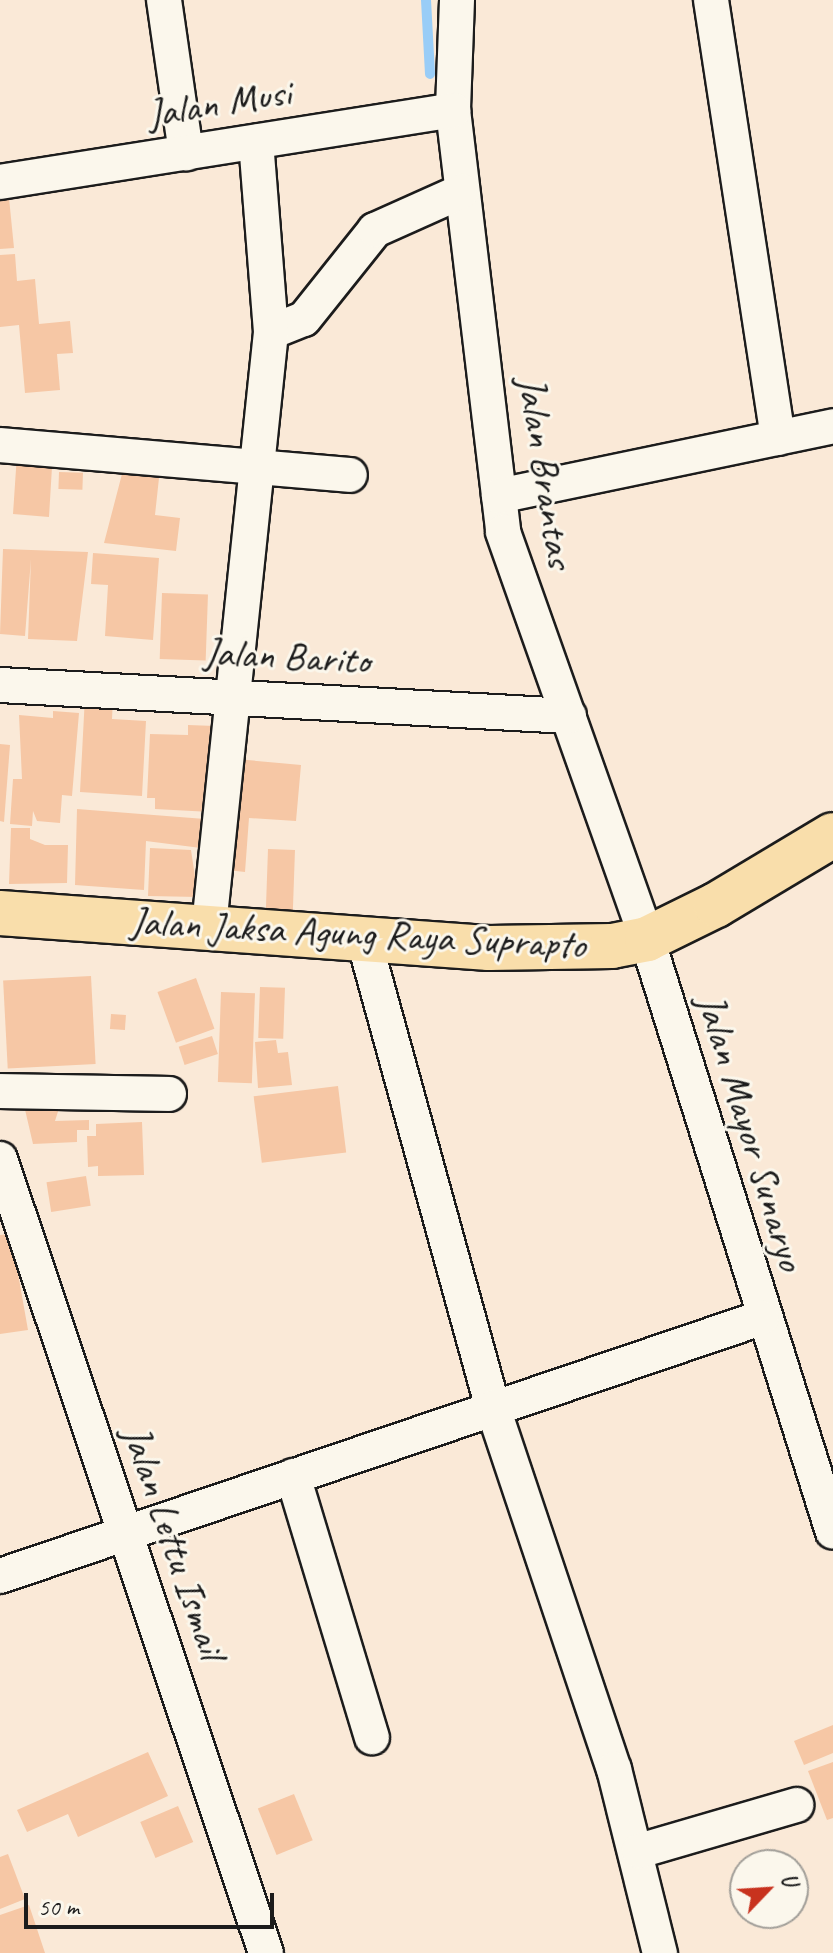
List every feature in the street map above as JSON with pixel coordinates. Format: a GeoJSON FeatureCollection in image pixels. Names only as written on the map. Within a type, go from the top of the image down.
{"type":"FeatureCollection","features":[{"type":"Feature","properties":{"kind":"main road","name":"Jalan Jaksa Agung Raya Suprapto"},"geometry":{"type":"LineString","coordinates":[[0,913],[531,949],[647,939],[833,835]]}},
{"type":"Feature","properties":{"kind":"street"},"geometry":{"type":"LineString","coordinates":[[164,0],[186,153]]}},
{"type":"Feature","properties":{"kind":"street","name":"Jalan Brantas"},"geometry":{"type":"LineString","coordinates":[[457,0],[453,195],[503,532],[515,579],[569,716],[647,939]]}},
{"type":"Feature","properties":{"kind":"street"},"geometry":{"type":"LineString","coordinates":[[711,0],[778,438]]}},
{"type":"Feature","properties":{"kind":"street","name":"Jalan Musi"},"geometry":{"type":"LineString","coordinates":[[0,182],[453,110]]}},
{"type":"Feature","properties":{"kind":"street"},"geometry":{"type":"LineString","coordinates":[[209,926],[271,332],[256,142]]}},
{"type":"Feature","properties":{"kind":"street"},"geometry":{"type":"LineString","coordinates":[[271,332],[297,325],[356,248],[394,220],[453,195]]}},
{"type":"Feature","properties":{"kind":"street"},"geometry":{"type":"LineString","coordinates":[[499,496],[833,426]]}},
{"type":"Feature","properties":{"kind":"street"},"geometry":{"type":"LineString","coordinates":[[0,445],[350,475]]}},
{"type":"Feature","properties":{"kind":"street","name":"Jalan Barito"},"geometry":{"type":"LineString","coordinates":[[0,685],[569,716]]}},
{"type":"Feature","properties":{"kind":"street","name":"Jalan Mayor Sunaryo"},"geometry":{"type":"LineString","coordinates":[[647,939],[761,1318],[833,1532]]}},
{"type":"Feature","properties":{"kind":"street"},"geometry":{"type":"LineString","coordinates":[[364,940],[493,1408],[639,1851],[660,1953]]}},
{"type":"Feature","properties":{"kind":"street"},"geometry":{"type":"LineString","coordinates":[[0,1091],[169,1094]]}},
{"type":"Feature","properties":{"kind":"street","name":"Jalan Lettu Ismail"},"geometry":{"type":"LineString","coordinates":[[0,1159],[266,1953]]}},
{"type":"Feature","properties":{"kind":"street"},"geometry":{"type":"LineString","coordinates":[[0,1576],[761,1318]]}},
{"type":"Feature","properties":{"kind":"street"},"geometry":{"type":"LineString","coordinates":[[293,1476],[372,1737]]}},
{"type":"Feature","properties":{"kind":"street"},"geometry":{"type":"LineString","coordinates":[[639,1851],[796,1805]]}},
{"type":"Feature","properties":{"kind":"building"},"geometry":{"type":"Polygon","coordinates":[[[8,188],[14,248],[0,249],[0,189],[8,188]]]}},
{"type":"Feature","properties":{"kind":"building"},"geometry":{"type":"Polygon","coordinates":[[[15,254],[17,281],[35,279],[39,324],[70,321],[73,353],[57,354],[60,390],[25,393],[19,325],[0,327],[0,255],[15,254]]]}},
{"type":"Feature","properties":{"kind":"building"},"geometry":{"type":"Polygon","coordinates":[[[17,454],[84,469],[52,467],[49,517],[13,514],[17,454]]]}},
{"type":"Feature","properties":{"kind":"building"},"geometry":{"type":"Polygon","coordinates":[[[59,472],[83,473],[82,490],[58,489],[59,472]]]}},
{"type":"Feature","properties":{"kind":"building"},"geometry":{"type":"Polygon","coordinates":[[[122,474],[159,478],[155,515],[180,518],[176,551],[104,543],[122,474]]]}},
{"type":"Feature","properties":{"kind":"building"},"geometry":{"type":"Polygon","coordinates":[[[3,549],[88,552],[77,641],[28,639],[31,559],[25,636],[0,634],[3,549]]]}},
{"type":"Feature","properties":{"kind":"building"},"geometry":{"type":"Polygon","coordinates":[[[93,553],[159,558],[153,640],[105,636],[108,585],[91,584],[93,553]]]}},
{"type":"Feature","properties":{"kind":"building"},"geometry":{"type":"Polygon","coordinates":[[[162,593],[208,595],[206,661],[160,659],[162,593]]]}},
{"type":"Feature","properties":{"kind":"building"},"geometry":{"type":"Polygon","coordinates":[[[85,696],[113,698],[112,719],[146,721],[142,796],[80,792],[85,696]]]}},
{"type":"Feature","properties":{"kind":"building"},"geometry":{"type":"Polygon","coordinates":[[[53,711],[79,713],[72,796],[62,795],[60,823],[37,821],[33,811],[32,826],[10,824],[13,779],[22,779],[19,715],[53,718],[53,711]]]}},
{"type":"Feature","properties":{"kind":"building"},"geometry":{"type":"Polygon","coordinates":[[[188,725],[215,726],[211,812],[155,809],[155,798],[147,798],[150,734],[188,735],[188,725]]]}},
{"type":"Feature","properties":{"kind":"building"},"geometry":{"type":"Polygon","coordinates":[[[0,744],[10,745],[4,822],[0,821],[0,744]]]}},
{"type":"Feature","properties":{"kind":"building"},"geometry":{"type":"Polygon","coordinates":[[[236,759],[301,765],[296,821],[249,818],[245,872],[227,870],[236,759]]]}},
{"type":"Feature","properties":{"kind":"building"},"geometry":{"type":"Polygon","coordinates":[[[77,809],[205,819],[201,848],[146,841],[144,890],[75,885],[77,809]]]}},
{"type":"Feature","properties":{"kind":"building"},"geometry":{"type":"Polygon","coordinates":[[[11,828],[30,828],[30,839],[45,845],[68,845],[67,883],[9,884],[11,828]]]}},
{"type":"Feature","properties":{"kind":"building"},"geometry":{"type":"Polygon","coordinates":[[[150,848],[191,850],[198,897],[148,896],[150,848]]]}},
{"type":"Feature","properties":{"kind":"building"},"geometry":{"type":"Polygon","coordinates":[[[268,849],[295,850],[293,910],[266,909],[268,849]]]}},
{"type":"Feature","properties":{"kind":"building"},"geometry":{"type":"Polygon","coordinates":[[[91,976],[96,1064],[8,1068],[3,981],[91,976]]]}},
{"type":"Feature","properties":{"kind":"building"},"geometry":{"type":"Polygon","coordinates":[[[196,978],[214,1029],[176,1043],[157,992],[196,978]]]}},
{"type":"Feature","properties":{"kind":"building"},"geometry":{"type":"Polygon","coordinates":[[[260,987],[285,988],[283,1039],[258,1038],[260,987]]]}},
{"type":"Feature","properties":{"kind":"building"},"geometry":{"type":"Polygon","coordinates":[[[221,992],[255,993],[252,1083],[218,1082],[221,992]]]}},
{"type":"Feature","properties":{"kind":"building"},"geometry":{"type":"Polygon","coordinates":[[[111,1014],[126,1015],[125,1030],[110,1029],[111,1014]]]}},
{"type":"Feature","properties":{"kind":"building"},"geometry":{"type":"Polygon","coordinates":[[[212,1036],[218,1054],[185,1065],[179,1047],[212,1036]]]}},
{"type":"Feature","properties":{"kind":"building"},"geometry":{"type":"Polygon","coordinates":[[[276,1040],[278,1053],[288,1052],[292,1085],[258,1088],[255,1042],[276,1040]]]}},
{"type":"Feature","properties":{"kind":"building"},"geometry":{"type":"Polygon","coordinates":[[[338,1086],[346,1153],[262,1163],[254,1096],[338,1086]]]}},
{"type":"Feature","properties":{"kind":"building"},"geometry":{"type":"Polygon","coordinates":[[[62,1099],[55,1121],[89,1120],[89,1130],[77,1130],[77,1142],[33,1144],[23,1101],[62,1099]]]}},
{"type":"Feature","properties":{"kind":"building"},"geometry":{"type":"Polygon","coordinates":[[[142,1122],[144,1175],[98,1176],[98,1166],[88,1167],[87,1136],[96,1136],[96,1124],[142,1122]]]}},
{"type":"Feature","properties":{"kind":"building"},"geometry":{"type":"Polygon","coordinates":[[[86,1176],[91,1206],[51,1212],[46,1182],[86,1176]]]}},
{"type":"Feature","properties":{"kind":"building"},"geometry":{"type":"Polygon","coordinates":[[[11,1234],[28,1330],[0,1334],[0,1235],[11,1234]]]}},
{"type":"Feature","properties":{"kind":"building"},"geometry":{"type":"Polygon","coordinates":[[[833,1725],[833,1753],[804,1765],[794,1741],[833,1725]]]}},
{"type":"Feature","properties":{"kind":"building"},"geometry":{"type":"Polygon","coordinates":[[[148,1752],[168,1796],[78,1837],[68,1814],[27,1832],[17,1810],[148,1752]]]}},
{"type":"Feature","properties":{"kind":"building"},"geometry":{"type":"Polygon","coordinates":[[[833,1762],[833,1818],[827,1820],[808,1771],[833,1762]]]}},
{"type":"Feature","properties":{"kind":"building"},"geometry":{"type":"Polygon","coordinates":[[[294,1794],[313,1840],[277,1855],[258,1809],[294,1794]]]}},
{"type":"Feature","properties":{"kind":"building"},"geometry":{"type":"Polygon","coordinates":[[[178,1806],[193,1842],[155,1858],[140,1822],[178,1806]]]}},
{"type":"Feature","properties":{"kind":"building"},"geometry":{"type":"Polygon","coordinates":[[[8,1854],[25,1899],[0,1909],[0,1857],[8,1854]]]}},
{"type":"Feature","properties":{"kind":"building"},"geometry":{"type":"Polygon","coordinates":[[[29,1905],[45,1953],[0,1953],[0,1915],[29,1905]]]}},
{"type":"Feature","properties":{"kind":"waterway"},"geometry":{"type":"LineString","coordinates":[[426,0],[430,74]]}}]}
